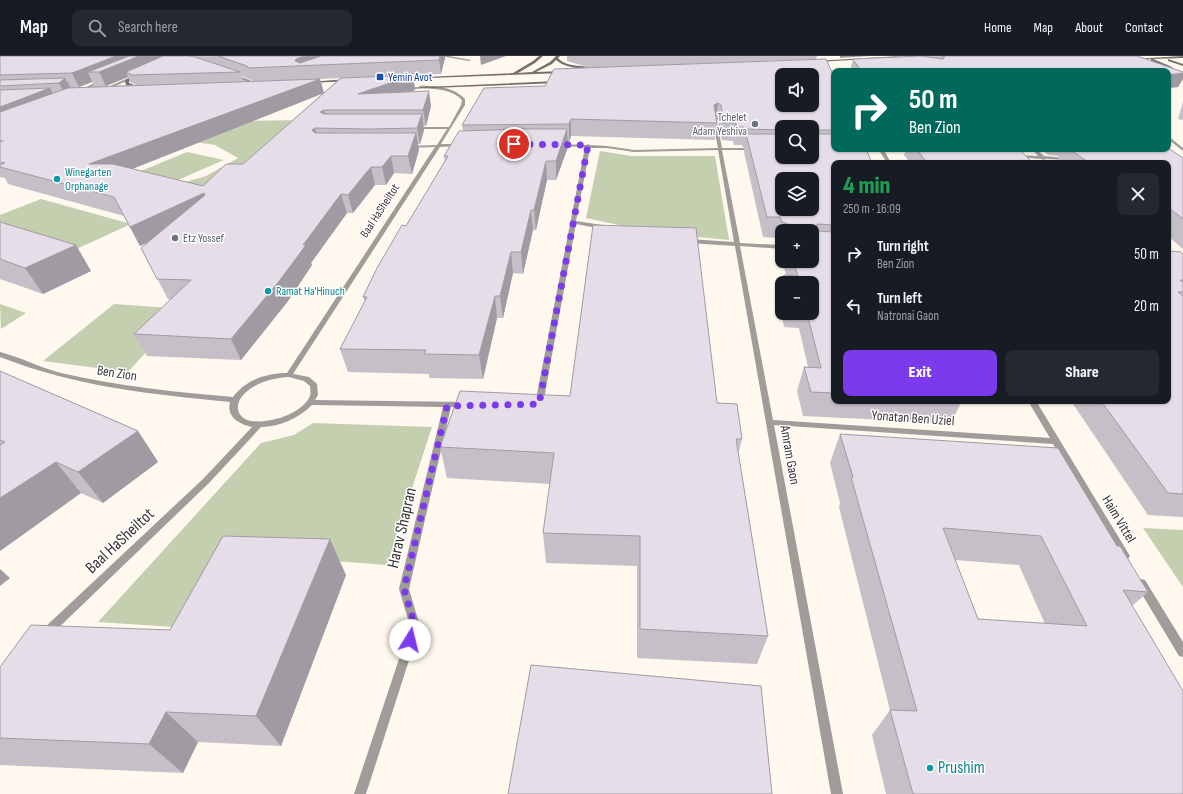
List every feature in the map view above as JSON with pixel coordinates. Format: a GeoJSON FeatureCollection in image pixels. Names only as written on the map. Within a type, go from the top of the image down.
{"type":"FeatureCollection","features":[{"type":"Feature","properties":{"kind":"street"},"geometry":{"type":"LineString","coordinates":[[443,56],[469,60]]}},
{"type":"Feature","properties":{"kind":"street"},"geometry":{"type":"LineString","coordinates":[[516,77],[541,56]]}},
{"type":"Feature","properties":{"kind":"street"},"geometry":{"type":"LineString","coordinates":[[811,62],[922,56]]}},
{"type":"Feature","properties":{"kind":"street"},"geometry":{"type":"LineString","coordinates":[[1135,56],[1159,62],[1172,68],[1183,76]]}},
{"type":"Feature","properties":{"kind":"street"},"geometry":{"type":"LineString","coordinates":[[1152,56],[1183,65]]}},
{"type":"Feature","properties":{"kind":"street"},"geometry":{"type":"LineString","coordinates":[[399,78],[516,77],[532,73],[557,57],[558,62],[565,64],[604,70],[573,71]]}},
{"type":"Feature","properties":{"kind":"street"},"geometry":{"type":"LineString","coordinates":[[893,62],[892,59],[895,57]]}},
{"type":"Feature","properties":{"kind":"street"},"geometry":{"type":"LineString","coordinates":[[1172,68],[1128,60],[1183,57]]}},
{"type":"Feature","properties":{"kind":"street"},"geometry":{"type":"LineString","coordinates":[[495,84],[532,73],[565,72]]}},
{"type":"Feature","properties":{"kind":"street"},"geometry":{"type":"LineString","coordinates":[[228,73],[249,81]]}},
{"type":"Feature","properties":{"kind":"street"},"geometry":{"type":"LineString","coordinates":[[98,92],[138,75]]}},
{"type":"Feature","properties":{"kind":"street"},"geometry":{"type":"LineString","coordinates":[[516,77],[525,83]]}},
{"type":"Feature","properties":{"kind":"street"},"geometry":{"type":"LineString","coordinates":[[123,89],[141,88],[127,84],[127,80],[131,78]]}},
{"type":"Feature","properties":{"kind":"street"},"geometry":{"type":"LineString","coordinates":[[74,92],[107,79]]}},
{"type":"Feature","properties":{"kind":"street"},"geometry":{"type":"LineString","coordinates":[[306,82],[352,80]]}},
{"type":"Feature","properties":{"kind":"street"},"geometry":{"type":"LineString","coordinates":[[396,88],[561,82]]}},
{"type":"Feature","properties":{"kind":"street"},"geometry":{"type":"LineString","coordinates":[[244,84],[252,84]]}},
{"type":"Feature","properties":{"kind":"street","name":"Baal HaSheiltot"},"geometry":{"type":"LineString","coordinates":[[289,375],[450,128],[463,105],[464,100],[462,98],[448,91],[420,87]]}},
{"type":"Feature","properties":{"kind":"street"},"geometry":{"type":"LineString","coordinates":[[79,90],[117,89]]}},
{"type":"Feature","properties":{"kind":"street","name":"Amram Gaon"},"geometry":{"type":"LineString","coordinates":[[714,122],[837,794]]}},
{"type":"Feature","properties":{"kind":"street"},"geometry":{"type":"LineString","coordinates":[[404,128],[450,128]]}},
{"type":"Feature","properties":{"kind":"street"},"geometry":{"type":"LineString","coordinates":[[1171,140],[1183,150]]}},
{"type":"Feature","properties":{"kind":"street"},"geometry":{"type":"LineString","coordinates":[[401,147],[467,145]]}},
{"type":"Feature","properties":{"kind":"street"},"geometry":{"type":"LineString","coordinates":[[549,145],[588,145],[634,151],[758,149]]}},
{"type":"Feature","properties":{"kind":"street"},"geometry":{"type":"LineString","coordinates":[[535,404],[574,222],[588,145]]}},
{"type":"Feature","properties":{"kind":"street"},"geometry":{"type":"LineString","coordinates":[[1037,152],[1046,160]]}},
{"type":"Feature","properties":{"kind":"street"},"geometry":{"type":"LineString","coordinates":[[1011,156],[1076,159]]}},
{"type":"Feature","properties":{"kind":"street"},"geometry":{"type":"LineString","coordinates":[[574,222],[609,228]]}},
{"type":"Feature","properties":{"kind":"street"},"geometry":{"type":"LineString","coordinates":[[682,240],[775,247]]}},
{"type":"Feature","properties":{"kind":"street","name":"Ben Zion"},"geometry":{"type":"LineString","coordinates":[[0,354],[17,362],[60,376],[117,387],[235,400]]}},
{"type":"Feature","properties":{"kind":"street"},"geometry":{"type":"LineString","coordinates":[[289,375],[298,375],[307,379],[313,385],[315,393],[311,402],[300,412],[288,419],[258,425],[244,422],[236,417],[233,409],[235,400],[240,393],[262,379],[289,375]]}},
{"type":"Feature","properties":{"kind":"street"},"geometry":{"type":"LineString","coordinates":[[311,402],[447,406],[470,405]]}},
{"type":"Feature","properties":{"kind":"street","name":"Haim Vittel"},"geometry":{"type":"LineString","coordinates":[[1034,404],[1130,564]]}},
{"type":"Feature","properties":{"kind":"street","name":"Harav Shapran"},"geometry":{"type":"LineString","coordinates":[[360,794],[415,626],[404,589],[447,406]]}},
{"type":"Feature","properties":{"kind":"street","name":"Yonatan Ben Uziel"},"geometry":{"type":"LineString","coordinates":[[769,422],[1056,441]]}},
{"type":"Feature","properties":{"kind":"street","name":"Baal HaSheiltot"},"geometry":{"type":"LineString","coordinates":[[40,639],[196,491],[258,425]]}},
{"type":"Feature","properties":{"kind":"street"},"geometry":{"type":"LineString","coordinates":[[1138,577],[1183,652]]}},
{"type":"Feature","properties":{"kind":"green space"},"geometry":{"type":"Polygon","coordinates":[[[305,120],[315,122],[202,194],[169,187],[206,176],[238,158],[215,145],[160,137],[93,123],[305,120]]]}},
{"type":"Feature","properties":{"kind":"green space"},"geometry":{"type":"Polygon","coordinates":[[[600,151],[631,156],[715,156],[729,240],[657,232],[586,218],[600,151]]]}},
{"type":"Feature","properties":{"kind":"green space"},"geometry":{"type":"Polygon","coordinates":[[[187,152],[224,160],[173,182],[136,173],[187,152]]]}},
{"type":"Feature","properties":{"kind":"green space"},"geometry":{"type":"Polygon","coordinates":[[[41,199],[131,224],[72,251],[0,228],[0,215],[41,199]]]}},
{"type":"Feature","properties":{"kind":"green space"},"geometry":{"type":"Polygon","coordinates":[[[0,304],[26,313],[1,329],[0,304]]]}},
{"type":"Feature","properties":{"kind":"green space"},"geometry":{"type":"Polygon","coordinates":[[[114,304],[185,309],[128,372],[43,361],[114,304]]]}},
{"type":"Feature","properties":{"kind":"green space"},"geometry":{"type":"Polygon","coordinates":[[[313,423],[432,427],[387,565],[227,553],[189,628],[98,622],[261,443],[294,435],[313,423]]]}},
{"type":"Feature","properties":{"kind":"green space"},"geometry":{"type":"Polygon","coordinates":[[[1143,528],[1183,530],[1183,587],[1143,528]]]}},
{"type":"Feature","properties":{"kind":"building"},"geometry":{"type":"Polygon","coordinates":[[[0,56],[116,56],[72,73],[0,75],[0,56]]]}},
{"type":"Feature","properties":{"kind":"building"},"geometry":{"type":"Polygon","coordinates":[[[129,56],[139,56],[99,72],[88,72],[129,56]]]}},
{"type":"Feature","properties":{"kind":"building"},"geometry":{"type":"Polygon","coordinates":[[[163,56],[195,57],[240,72],[132,75],[126,72],[163,56]]]}},
{"type":"Feature","properties":{"kind":"building"},"geometry":{"type":"Polygon","coordinates":[[[218,56],[305,56],[296,59],[295,61],[300,63],[321,56],[440,56],[439,60],[248,68],[247,66],[218,56]]]}},
{"type":"Feature","properties":{"kind":"building"},"geometry":{"type":"Polygon","coordinates":[[[921,56],[943,59],[945,57],[941,56],[1137,56],[1183,72],[1183,73],[1171,75],[1171,68],[859,68],[853,59],[921,56]]]}},
{"type":"Feature","properties":{"kind":"building"},"geometry":{"type":"Polygon","coordinates":[[[826,59],[831,70],[831,130],[819,130],[819,120],[775,120],[775,130],[745,129],[744,127],[736,127],[736,123],[724,123],[721,105],[718,103],[714,105],[717,123],[571,119],[569,124],[462,125],[484,88],[545,86],[554,69],[826,59]]]}},
{"type":"Feature","properties":{"kind":"building"},"geometry":{"type":"Polygon","coordinates":[[[413,75],[358,94],[429,91],[423,110],[324,110],[320,112],[324,114],[422,114],[417,128],[315,128],[312,130],[315,133],[416,133],[408,156],[391,156],[382,167],[371,167],[348,195],[341,194],[303,245],[306,245],[280,280],[231,339],[134,334],[191,280],[157,279],[141,248],[205,195],[204,193],[130,227],[114,197],[0,167],[0,165],[5,163],[0,162],[0,142],[3,141],[0,141],[0,112],[68,88],[320,79],[89,164],[113,164],[203,186],[226,164],[243,164],[341,78],[413,75]]]}},
{"type":"Feature","properties":{"kind":"building"},"geometry":{"type":"Polygon","coordinates":[[[65,78],[59,83],[0,86],[0,80],[65,78]]]}},
{"type":"Feature","properties":{"kind":"building"},"geometry":{"type":"Polygon","coordinates":[[[50,88],[0,107],[0,90],[50,88]]]}},
{"type":"Feature","properties":{"kind":"building"},"geometry":{"type":"Polygon","coordinates":[[[567,129],[556,161],[546,161],[534,210],[531,210],[521,252],[511,252],[500,296],[495,296],[479,355],[424,354],[426,350],[340,349],[367,297],[363,297],[377,268],[402,225],[406,226],[448,156],[444,156],[459,131],[567,129]]]}},
{"type":"Feature","properties":{"kind":"building"},"geometry":{"type":"Polygon","coordinates":[[[746,134],[775,134],[775,164],[819,164],[819,134],[831,134],[831,152],[867,152],[871,160],[831,160],[831,225],[788,224],[782,222],[780,217],[767,217],[746,134]]]}},
{"type":"Feature","properties":{"kind":"building"},"geometry":{"type":"Polygon","coordinates":[[[1171,150],[1183,158],[1183,219],[1171,209],[1171,160],[1085,160],[1074,152],[1171,152],[1171,150]]]}},
{"type":"Feature","properties":{"kind":"building"},"geometry":{"type":"Polygon","coordinates":[[[919,152],[1022,152],[1030,160],[925,160],[919,152]]]}},
{"type":"Feature","properties":{"kind":"building"},"geometry":{"type":"Polygon","coordinates":[[[0,222],[76,245],[25,268],[0,259],[0,222]]]}},
{"type":"Feature","properties":{"kind":"building"},"geometry":{"type":"Polygon","coordinates":[[[593,225],[696,228],[717,403],[737,404],[742,439],[736,439],[768,636],[640,629],[640,536],[543,533],[554,453],[440,447],[460,391],[570,396],[593,225]]]}},
{"type":"Feature","properties":{"kind":"building"},"geometry":{"type":"Polygon","coordinates":[[[819,231],[831,232],[831,393],[811,392],[804,367],[821,368],[809,320],[819,320],[819,276],[798,276],[795,268],[819,268],[819,231]]]}},
{"type":"Feature","properties":{"kind":"building"},"geometry":{"type":"Polygon","coordinates":[[[1171,251],[1181,252],[1183,254],[1183,280],[1180,280],[1183,283],[1183,292],[1178,292],[1183,296],[1183,494],[1168,493],[1103,404],[1171,404],[1171,251]]]}},
{"type":"Feature","properties":{"kind":"building"},"geometry":{"type":"Polygon","coordinates":[[[0,371],[138,431],[78,472],[56,462],[0,498],[0,445],[5,442],[0,440],[0,371]]]}},
{"type":"Feature","properties":{"kind":"building"},"geometry":{"type":"Polygon","coordinates":[[[840,434],[1058,448],[1117,546],[1120,546],[1148,592],[1123,590],[1183,691],[1183,794],[913,794],[890,710],[917,711],[851,477],[853,477],[840,434]],[[943,528],[978,619],[1087,626],[1041,536],[943,528]]]}},
{"type":"Feature","properties":{"kind":"building"},"geometry":{"type":"Polygon","coordinates":[[[223,536],[330,539],[256,716],[166,712],[149,744],[0,738],[0,667],[31,625],[170,630],[223,536]]]}},
{"type":"Feature","properties":{"kind":"building"},"geometry":{"type":"Polygon","coordinates":[[[531,665],[761,686],[772,794],[508,794],[531,665]]]}},
{"type":"Feature","properties":{"kind":"place","name":"Yemin Avot"},"geometry":{"type":"Point","coordinates":[380,77]}},
{"type":"Feature","properties":{"kind":"place","name":"Tchelet Adam Yeshiva"},"geometry":{"type":"Point","coordinates":[755,124]}},
{"type":"Feature","properties":{"kind":"place","name":"Winegarten Orphanage"},"geometry":{"type":"Point","coordinates":[57,179]}},
{"type":"Feature","properties":{"kind":"place","name":"Etz Yossef"},"geometry":{"type":"Point","coordinates":[175,238]}},
{"type":"Feature","properties":{"kind":"place","name":"Ramat Ha'Hinuch"},"geometry":{"type":"Point","coordinates":[268,291]}},
{"type":"Feature","properties":{"kind":"place","name":"Prushim"},"geometry":{"type":"Point","coordinates":[930,768]}},
{"type":"Feature","properties":{"kind":"route"},"geometry":{"type":"LineString","coordinates":[[410,640],[415,626],[404,589],[447,406],[539,404],[588,145],[514,144]]}}]}
